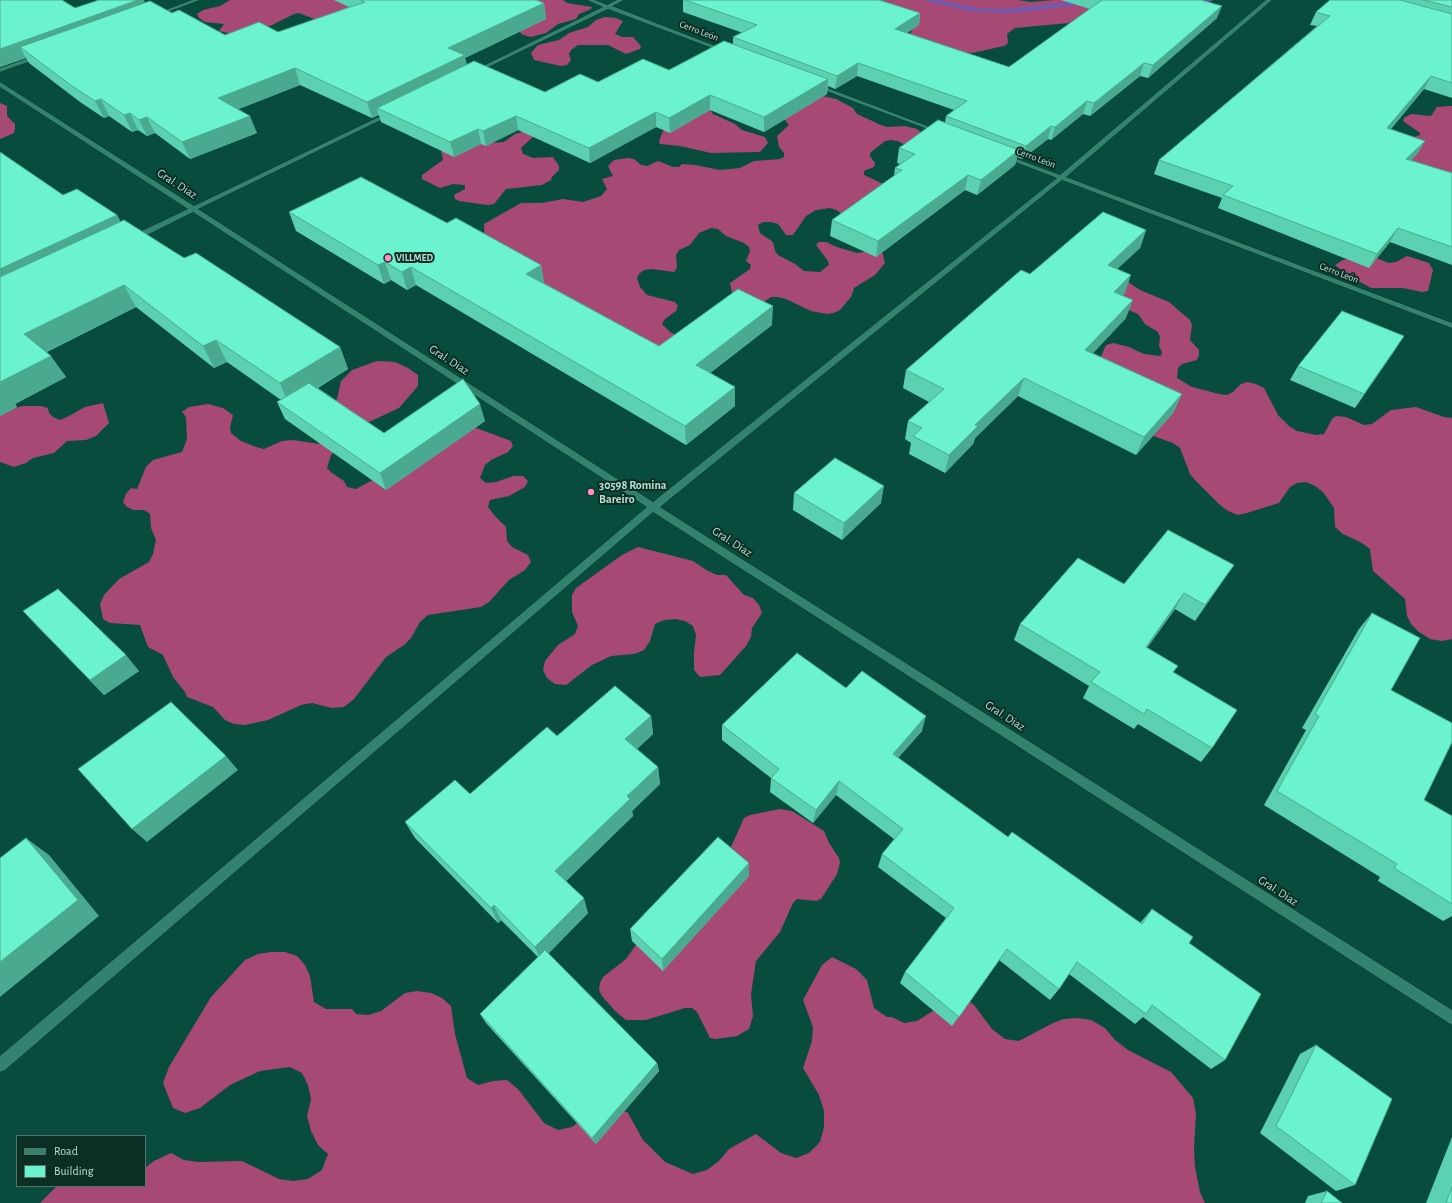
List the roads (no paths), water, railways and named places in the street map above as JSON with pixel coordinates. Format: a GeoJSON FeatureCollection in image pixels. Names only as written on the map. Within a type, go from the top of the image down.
{"type":"FeatureCollection","features":[{"type":"Feature","properties":{"kind":"street"},"geometry":{"type":"LineString","coordinates":[[146,18],[197,0]]}},
{"type":"Feature","properties":{"kind":"street","name":"Cerro León"},"geometry":{"type":"LineString","coordinates":[[590,0],[734,54]]}},
{"type":"Feature","properties":{"kind":"street"},"geometry":{"type":"LineString","coordinates":[[464,76],[621,0]]}},
{"type":"Feature","properties":{"kind":"street"},"geometry":{"type":"LineString","coordinates":[[0,1065],[653,507],[1061,178],[1269,0]]}},
{"type":"Feature","properties":{"kind":"street"},"geometry":{"type":"LineString","coordinates":[[0,70],[44,55]]}},
{"type":"Feature","properties":{"kind":"street"},"geometry":{"type":"LineString","coordinates":[[808,82],[950,136]]}},
{"type":"Feature","properties":{"kind":"street","name":"Gral. Diaz"},"geometry":{"type":"LineString","coordinates":[[0,84],[653,507],[1452,1018]]}},
{"type":"Feature","properties":{"kind":"street"},"geometry":{"type":"LineString","coordinates":[[129,241],[400,108]]}},
{"type":"Feature","properties":{"kind":"street","name":"Cerro León"},"geometry":{"type":"LineString","coordinates":[[994,153],[1452,326]]}},
{"type":"Feature","properties":{"kind":"place","name":"VILLMED"},"geometry":{"type":"Point","coordinates":[388,258]}},
{"type":"Feature","properties":{"kind":"place","name":"30598 Romina Bareiro"},"geometry":{"type":"Point","coordinates":[591,492]}}]}
